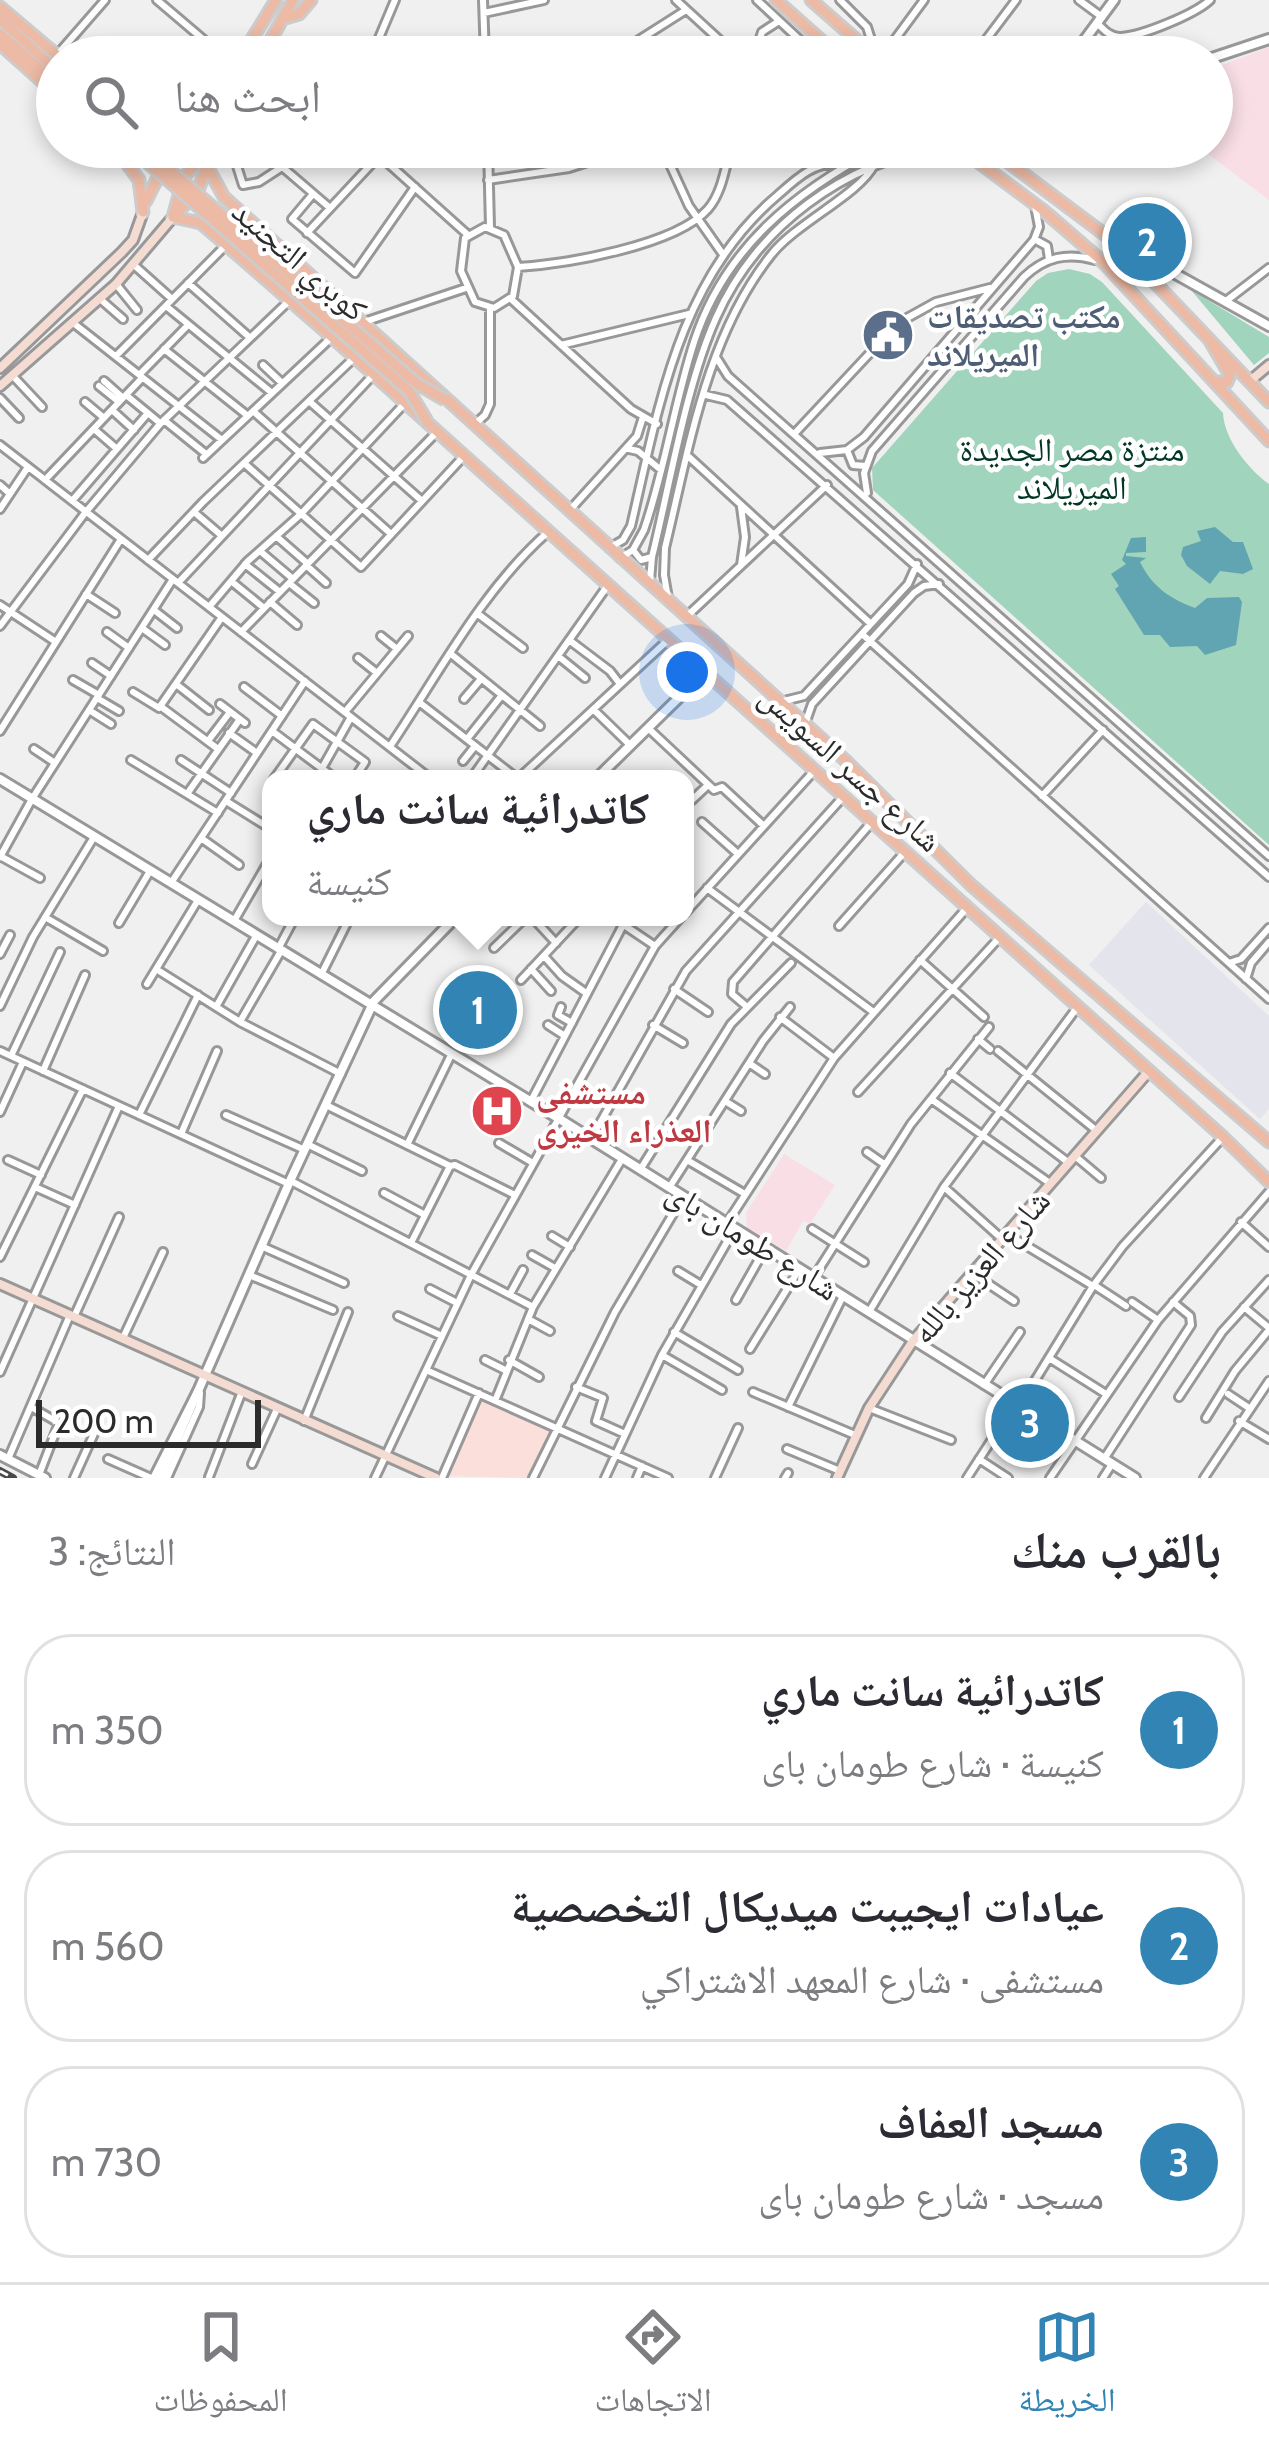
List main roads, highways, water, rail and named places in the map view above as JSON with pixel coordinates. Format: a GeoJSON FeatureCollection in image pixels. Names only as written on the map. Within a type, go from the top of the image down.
{"type":"FeatureCollection","features":[{"type":"Feature","properties":{"kind":"main road"},"geometry":{"type":"LineString","coordinates":[[274,36],[288,9],[299,14],[311,0]]}},
{"type":"Feature","properties":{"kind":"main road"},"geometry":{"type":"LineString","coordinates":[[776,0],[816,36]]}},
{"type":"Feature","properties":{"kind":"main road"},"geometry":{"type":"LineString","coordinates":[[812,0],[853,36]]}},
{"type":"Feature","properties":{"kind":"main road"},"geometry":{"type":"LineString","coordinates":[[253,36],[272,1]]}},
{"type":"Feature","properties":{"kind":"main road"},"geometry":{"type":"LineString","coordinates":[[0,7],[36,37]]}},
{"type":"Feature","properties":{"kind":"main road"},"geometry":{"type":"LineString","coordinates":[[0,20],[36,52]]}},
{"type":"Feature","properties":{"kind":"main road"},"geometry":{"type":"LineString","coordinates":[[0,34],[36,65]]}},
{"type":"Feature","properties":{"kind":"main road"},"geometry":{"type":"LineString","coordinates":[[0,44],[36,76]]}},
{"type":"Feature","properties":{"kind":"main road"},"geometry":{"type":"LineString","coordinates":[[130,168],[139,180],[143,212]]}},
{"type":"Feature","properties":{"kind":"main road","name":"كوبري التجنيد"},"geometry":{"type":"LineString","coordinates":[[154,168],[409,391],[427,421]]}},
{"type":"Feature","properties":{"kind":"main road"},"geometry":{"type":"LineString","coordinates":[[0,368],[133,240],[161,168]]}},
{"type":"Feature","properties":{"kind":"main road","name":"كوبري التجنيد"},"geometry":{"type":"LineString","coordinates":[[166,168],[416,383],[446,400]]}},
{"type":"Feature","properties":{"kind":"main road"},"geometry":{"type":"LineString","coordinates":[[173,218],[190,168]]}},
{"type":"Feature","properties":{"kind":"main road"},"geometry":{"type":"LineString","coordinates":[[0,386],[116,284],[195,196],[207,168]]}},
{"type":"Feature","properties":{"kind":"main road","name":"شارع جسر السويس"},"geometry":{"type":"LineString","coordinates":[[209,168],[219,191],[260,230],[806,725],[971,885],[1269,1142]]}},
{"type":"Feature","properties":{"kind":"main road"},"geometry":{"type":"LineString","coordinates":[[987,168],[1103,262],[1269,441]]}},
{"type":"Feature","properties":{"kind":"main road"},"geometry":{"type":"LineString","coordinates":[[1019,168],[1114,240],[1269,402]]}},
{"type":"Feature","properties":{"kind":"main road","name":"شارع جسر السويس"},"geometry":{"type":"LineString","coordinates":[[173,218],[201,223],[290,299],[1269,1182]]}},
{"type":"Feature","properties":{"kind":"main road"},"geometry":{"type":"LineString","coordinates":[[239,256],[239,238],[248,230],[260,230]]}},
{"type":"Feature","properties":{"kind":"main road"},"geometry":{"type":"LineString","coordinates":[[1208,335],[1230,375],[1227,382],[1215,382]]}},
{"type":"Feature","properties":{"kind":"main road"},"geometry":{"type":"LineString","coordinates":[[1250,381],[1269,364]]}},
{"type":"Feature","properties":{"kind":"main road","name":"شارع العزيز بالله"},"geometry":{"type":"LineString","coordinates":[[838,1474],[869,1408],[913,1341],[1149,1071]]}},
{"type":"Feature","properties":{"kind":"main road"},"geometry":{"type":"LineString","coordinates":[[0,1284],[439,1478]]}},
{"type":"Feature","properties":{"kind":"water"},"geometry":{"type":"Polygon","coordinates":[[[1215,527],[1233,542],[1243,542],[1253,569],[1243,574],[1220,571],[1210,584],[1181,555],[1183,547],[1201,541],[1197,531],[1215,527]]]}},
{"type":"Feature","properties":{"kind":"water"},"geometry":{"type":"Polygon","coordinates":[[[1146,537],[1146,552],[1126,556],[1146,558],[1140,562],[1145,571],[1170,596],[1195,608],[1207,598],[1239,597],[1236,645],[1205,655],[1197,646],[1170,647],[1160,635],[1144,635],[1115,589],[1119,586],[1111,574],[1126,564],[1122,560],[1131,538],[1146,537]]]}},
{"type":"Feature","properties":{"kind":"railway"},"geometry":{"type":"LineString","coordinates":[[0,1471],[13,1478]]}},
{"type":"Feature","properties":{"kind":"place","name":"عيادات ايجيبت ميديكال التخصصية"},"geometry":{"type":"Point","coordinates":[1147,242]}},
{"type":"Feature","properties":{"kind":"place","name":"مكتب تصديقات الميريلاند"},"geometry":{"type":"Point","coordinates":[888,335]}},
{"type":"Feature","properties":{"kind":"place","name":"كاتدرائية سانت ماري"},"geometry":{"type":"Point","coordinates":[478,1010]}},
{"type":"Feature","properties":{"kind":"place","name":"مستشفى العذراء الخيرى"},"geometry":{"type":"Point","coordinates":[497,1111]}},
{"type":"Feature","properties":{"kind":"place","name":"مسجد العفاف"},"geometry":{"type":"Point","coordinates":[1030,1423]}},
{"type":"Feature","properties":{"kind":"park label","name":"منتزة مصر الجديدة الميريلاند"},"geometry":{"type":"Point","coordinates":[1072,468]}}]}
